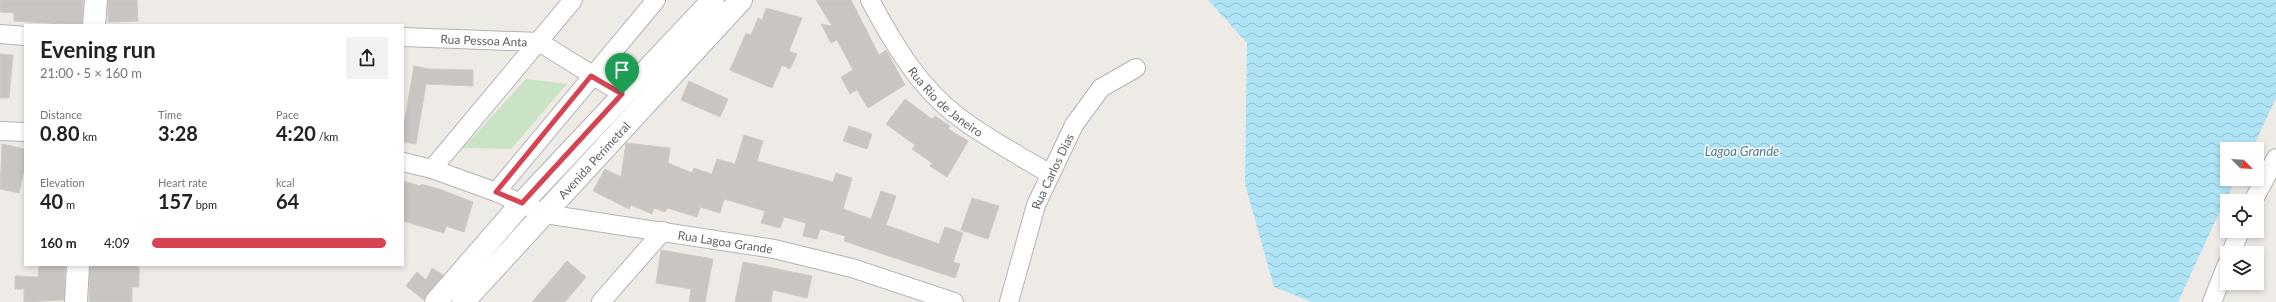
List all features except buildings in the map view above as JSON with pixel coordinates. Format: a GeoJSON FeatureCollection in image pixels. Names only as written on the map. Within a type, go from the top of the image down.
{"type":"FeatureCollection","features":[{"type":"Feature","properties":{"kind":"street"},"geometry":{"type":"LineString","coordinates":[[94,24],[96,0]]}},
{"type":"Feature","properties":{"kind":"street"},"geometry":{"type":"LineString","coordinates":[[432,169],[573,0]]}},
{"type":"Feature","properties":{"kind":"street"},"geometry":{"type":"LineString","coordinates":[[496,192],[591,76],[656,0]]}},
{"type":"Feature","properties":{"kind":"street","name":"Avenida Perimetral"},"geometry":{"type":"LineString","coordinates":[[436,302],[522,203],[622,94],[713,0]]}},
{"type":"Feature","properties":{"kind":"street","name":"Avenida Perimetral"},"geometry":{"type":"LineString","coordinates":[[464,302],[741,0]]}},
{"type":"Feature","properties":{"kind":"street","name":"Rua Rio de Janeiro"},"geometry":{"type":"LineString","coordinates":[[870,0],[912,69],[933,94],[958,117],[1050,174]]}},
{"type":"Feature","properties":{"kind":"street"},"geometry":{"type":"LineString","coordinates":[[0,34],[24,36]]}},
{"type":"Feature","properties":{"kind":"street","name":"Rua Pessoa Anta"},"geometry":{"type":"LineString","coordinates":[[404,37],[539,42],[591,76],[622,94]]}},
{"type":"Feature","properties":{"kind":"street","name":"Rua Carlos Dias"},"geometry":{"type":"LineString","coordinates":[[1009,302],[1036,205],[1074,125],[1101,88],[1136,68]]}},
{"type":"Feature","properties":{"kind":"street"},"geometry":{"type":"LineString","coordinates":[[0,131],[24,132]]}},
{"type":"Feature","properties":{"kind":"street"},"geometry":{"type":"LineString","coordinates":[[2257,194],[2276,158]]}},
{"type":"Feature","properties":{"kind":"street","name":"Rua Lagoa Grande"},"geometry":{"type":"LineString","coordinates":[[404,162],[432,169],[496,192],[545,214],[774,249],[852,268],[954,302]]}},
{"type":"Feature","properties":{"kind":"street"},"geometry":{"type":"LineString","coordinates":[[601,302],[663,231]]}},
{"type":"Feature","properties":{"kind":"street"},"geometry":{"type":"LineString","coordinates":[[76,302],[78,266]]}},
{"type":"Feature","properties":{"kind":"street"},"geometry":{"type":"LineString","coordinates":[[2212,302],[2220,282]]}},
{"type":"Feature","properties":{"kind":"green space"},"geometry":{"type":"Polygon","coordinates":[[[526,79],[567,84],[511,149],[463,148],[526,79]]]}},
{"type":"Feature","properties":{"kind":"water","name":"Lagoa Grande"},"geometry":{"type":"Polygon","coordinates":[[[1208,0],[2276,0],[2276,98],[2255,142],[2220,142],[2220,186],[2233,186],[2229,194],[2220,194],[2220,212],[2178,302],[1312,302],[1274,287],[1245,184],[1247,43],[1208,0]]]}},
{"type":"Feature","properties":{"kind":"route"},"geometry":{"type":"LineString","coordinates":[[591,76],[622,94],[522,203],[496,192],[591,76]]}}]}
